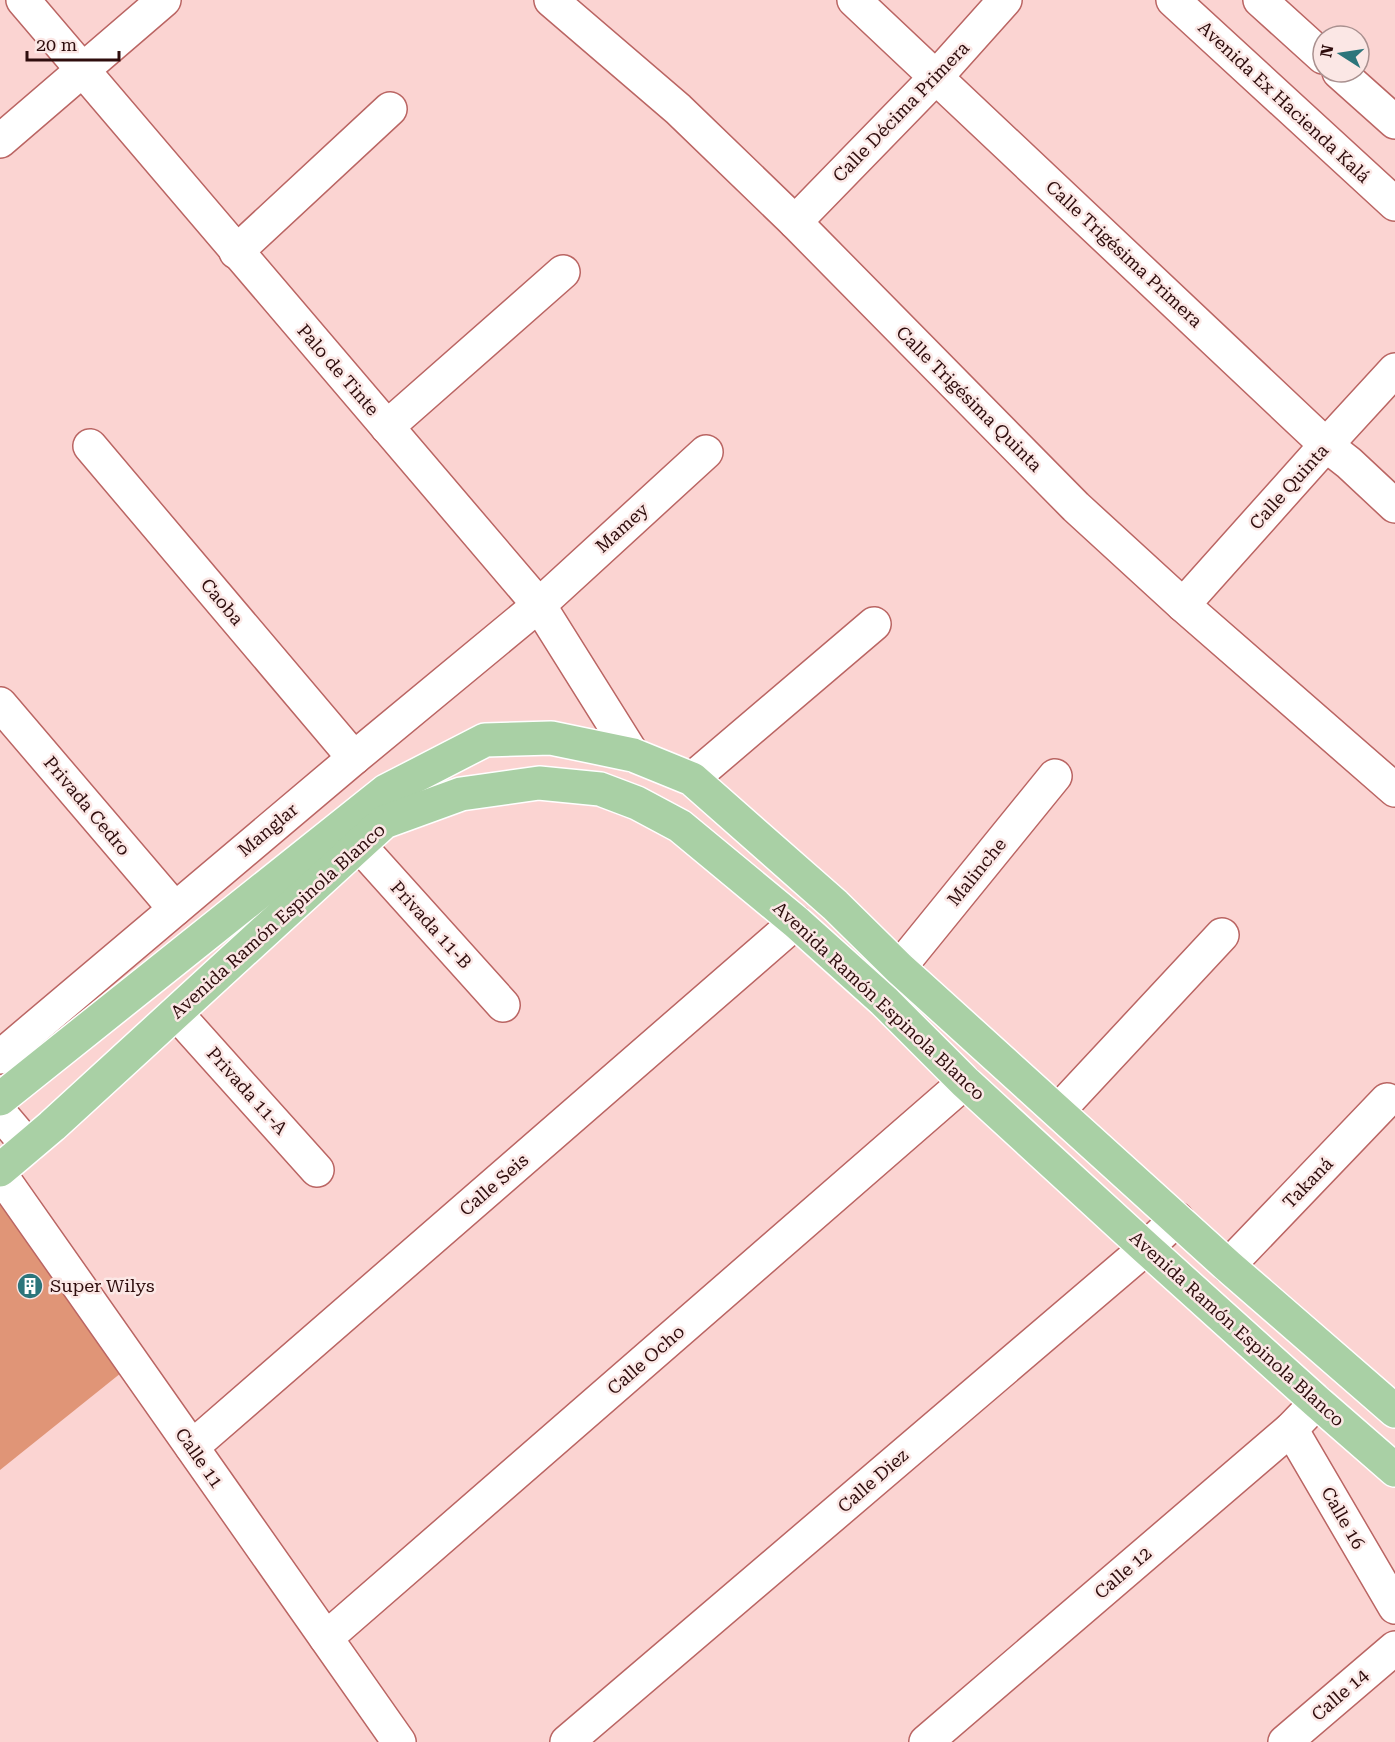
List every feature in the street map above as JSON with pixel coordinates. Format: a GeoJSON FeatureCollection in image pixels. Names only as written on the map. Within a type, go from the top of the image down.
{"type":"FeatureCollection","features":[{"type":"Feature","properties":{"kind":"main road","name":"Avenida Ramón Espinola Blanco"},"geometry":{"type":"LineString","coordinates":[[0,1099],[386,791],[485,740],[551,738],[633,755],[692,779],[835,905],[899,968],[1228,1266],[1395,1411]]}},
{"type":"Feature","properties":{"kind":"main road","name":"Avenida Ramón Espinola Blanco"},"geometry":{"type":"LineString","coordinates":[[0,1172],[384,822],[461,794],[539,783],[600,789],[637,803],[680,826],[796,922],[884,1001],[965,1083],[1395,1470]]}},
{"type":"Feature","properties":{"kind":"street","name":"Palo de Tinte"},"geometry":{"type":"LineString","coordinates":[[22,0],[539,604],[633,755]]}},
{"type":"Feature","properties":{"kind":"street"},"geometry":{"type":"LineString","coordinates":[[0,141],[164,0]]}},
{"type":"Feature","properties":{"kind":"street","name":"Calle Trigésima Quinta"},"geometry":{"type":"LineString","coordinates":[[551,0],[678,109],[795,222],[1076,507],[1184,605],[1395,789]]}},
{"type":"Feature","properties":{"kind":"street","name":"Calle Trigésima Primera"},"geometry":{"type":"LineString","coordinates":[[854,0],[1326,446],[1349,463],[1395,506]]}},
{"type":"Feature","properties":{"kind":"street","name":"Calle Décima Primera"},"geometry":{"type":"LineString","coordinates":[[795,222],[937,76],[1005,0]]}},
{"type":"Feature","properties":{"kind":"street","name":"Avenida Ex Hacienda Kalá"},"geometry":{"type":"LineString","coordinates":[[1173,0],[1395,204]]}},
{"type":"Feature","properties":{"kind":"street"},"geometry":{"type":"LineString","coordinates":[[1260,0],[1311,46]]}},
{"type":"Feature","properties":{"kind":"street"},"geometry":{"type":"LineString","coordinates":[[1352,84],[1395,123]]}},
{"type":"Feature","properties":{"kind":"street"},"geometry":{"type":"LineString","coordinates":[[236,252],[390,109]]}},
{"type":"Feature","properties":{"kind":"street"},"geometry":{"type":"LineString","coordinates":[[387,427],[563,272]]}},
{"type":"Feature","properties":{"kind":"street","name":"Calle Quinta"},"geometry":{"type":"LineString","coordinates":[[1184,605],[1395,370]]}},
{"type":"Feature","properties":{"kind":"street","name":"Caoba"},"geometry":{"type":"LineString","coordinates":[[90,446],[354,758]]}},
{"type":"Feature","properties":{"kind":"street","name":"Mamey"},"geometry":{"type":"LineString","coordinates":[[539,604],[706,452]]}},
{"type":"Feature","properties":{"kind":"street","name":"Manglar"},"geometry":{"type":"LineString","coordinates":[[1,1054],[539,604]]}},
{"type":"Feature","properties":{"kind":"street"},"geometry":{"type":"LineString","coordinates":[[692,779],[874,624]]}},
{"type":"Feature","properties":{"kind":"street","name":"Privada Cedro"},"geometry":{"type":"LineString","coordinates":[[0,704],[174,909]]}},
{"type":"Feature","properties":{"kind":"street","name":"Malinche"},"geometry":{"type":"LineString","coordinates":[[899,968],[1055,776]]}},
{"type":"Feature","properties":{"kind":"street","name":"Privada 11-B"},"geometry":{"type":"LineString","coordinates":[[359,845],[503,1005]]}},
{"type":"Feature","properties":{"kind":"street","name":"Calle Seis"},"geometry":{"type":"LineString","coordinates":[[192,1447],[796,922]]}},
{"type":"Feature","properties":{"kind":"street"},"geometry":{"type":"LineString","coordinates":[[1058,1112],[1222,935]]}},
{"type":"Feature","properties":{"kind":"street","name":"Privada 11-A"},"geometry":{"type":"LineString","coordinates":[[176,1013],[317,1170]]}},
{"type":"Feature","properties":{"kind":"street","name":"Calle Ocho"},"geometry":{"type":"LineString","coordinates":[[326,1638],[965,1083]]}},
{"type":"Feature","properties":{"kind":"street","name":"Takaná"},"geometry":{"type":"LineString","coordinates":[[1228,1266],[1387,1100]]}},
{"type":"Feature","properties":{"kind":"street"},"geometry":{"type":"LineString","coordinates":[[0,1113],[28,1146]]}},
{"type":"Feature","properties":{"kind":"street","name":"Calle 11"},"geometry":{"type":"LineString","coordinates":[[0,1172],[399,1742]]}},
{"type":"Feature","properties":{"kind":"street","name":"Calle Diez"},"geometry":{"type":"LineString","coordinates":[[567,1742],[1146,1248],[1177,1219]]}},
{"type":"Feature","properties":{"kind":"street","name":"Calle 12"},"geometry":{"type":"LineString","coordinates":[[926,1742],[1291,1429],[1317,1402]]}},
{"type":"Feature","properties":{"kind":"street","name":"Calle 16"},"geometry":{"type":"LineString","coordinates":[[1291,1429],[1395,1607]]}},
{"type":"Feature","properties":{"kind":"street","name":"Calle 14"},"geometry":{"type":"LineString","coordinates":[[1285,1742],[1395,1648]]}},
{"type":"Feature","properties":{"kind":"building","name":"Super Wilys"},"geometry":{"type":"Polygon","coordinates":[[[0,1198],[121,1373],[0,1470],[0,1198]]]}},
{"type":"Feature","properties":{"kind":"place","name":"Super Wilys"},"geometry":{"type":"Point","coordinates":[30,1286]}}]}
